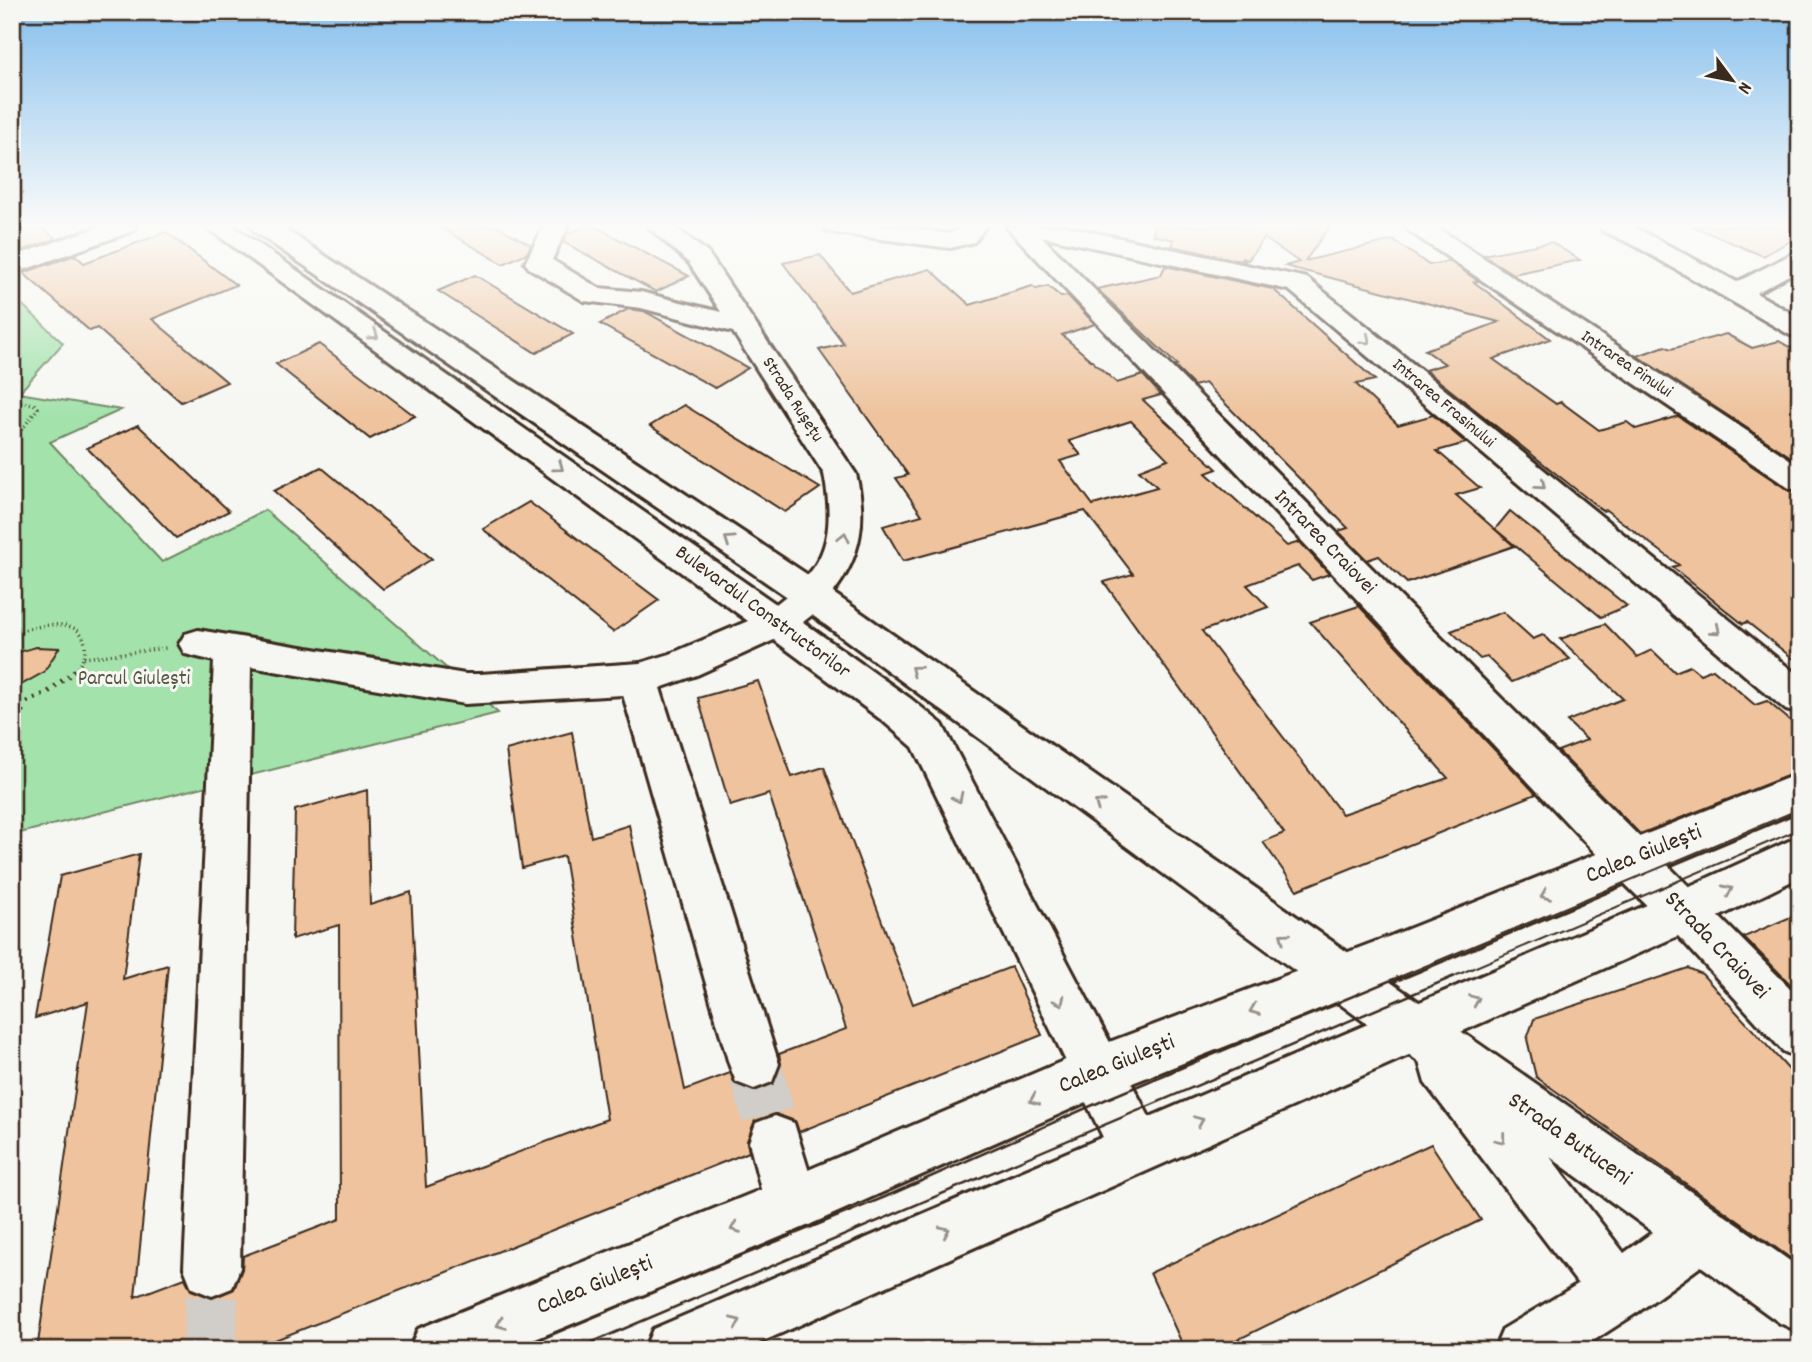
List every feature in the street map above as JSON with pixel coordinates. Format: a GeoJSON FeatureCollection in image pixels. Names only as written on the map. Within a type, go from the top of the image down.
{"type":"FeatureCollection","features":[{"type":"Feature","properties":{"kind":"street","name":"Bulevardul Constructorilor"},"geometry":{"type":"LineString","coordinates":[[322,290],[810,596],[1340,976]]}},
{"type":"Feature","properties":{"kind":"street","name":"Bulevardul Constructorilor"},"geometry":{"type":"LineString","coordinates":[[344,290],[776,622],[929,736],[1136,1147]]}},
{"type":"Feature","properties":{"kind":"street"},"geometry":{"type":"LineString","coordinates":[[584,290],[593,295],[641,300],[744,326]]}},
{"type":"Feature","properties":{"kind":"street","name":"Strada Rușețu"},"geometry":{"type":"LineString","coordinates":[[216,647],[465,688],[510,689],[638,678],[671,671],[776,622],[810,596],[828,574],[843,545],[848,520],[847,498],[840,474],[720,290]]}},
{"type":"Feature","properties":{"kind":"street","name":"Intrarea Craiovei"},"geometry":{"type":"LineString","coordinates":[[1079,290],[1631,860]]}},
{"type":"Feature","properties":{"kind":"street","name":"Intrarea Frasinului"},"geometry":{"type":"LineString","coordinates":[[1305,290],[1800,699]]}},
{"type":"Feature","properties":{"kind":"street","name":"Intrarea Pinului"},"geometry":{"type":"LineString","coordinates":[[1513,290],[1800,481]]}},
{"type":"Feature","properties":{"kind":"street"},"geometry":{"type":"LineString","coordinates":[[1731,290],[1800,330]]}},
{"type":"Feature","properties":{"kind":"street"},"geometry":{"type":"LineString","coordinates":[[1737,293],[1743,290]]}},
{"type":"Feature","properties":{"kind":"street"},"geometry":{"type":"LineString","coordinates":[[212,1268],[216,647]]}},
{"type":"Feature","properties":{"kind":"street"},"geometry":{"type":"LineString","coordinates":[[638,678],[754,1063]]}},
{"type":"Feature","properties":{"kind":"street"},"geometry":{"type":"LineString","coordinates":[[929,736],[962,705]]}},
{"type":"Feature","properties":{"kind":"street","name":"Calea Giulești"},"geometry":{"type":"LineString","coordinates":[[439,1350],[792,1205],[1096,1072],[1392,958],[1800,791]]}},
{"type":"Feature","properties":{"kind":"street"},"geometry":{"type":"LineString","coordinates":[[674,1350],[1684,911],[1800,855]]}},
{"type":"Feature","properties":{"kind":"street","name":"Strada Craiovei"},"geometry":{"type":"LineString","coordinates":[[1631,860],[1684,911],[1800,1034]]}},
{"type":"Feature","properties":{"kind":"street","name":"Strada Butuceni"},"geometry":{"type":"LineString","coordinates":[[1340,976],[1800,1303]]}},
{"type":"Feature","properties":{"kind":"street"},"geometry":{"type":"LineString","coordinates":[[1413,1028],[1579,1237],[1618,1292]]}},
{"type":"Feature","properties":{"kind":"street"},"geometry":{"type":"LineString","coordinates":[[775,1142],[792,1205]]}},
{"type":"Feature","properties":{"kind":"street"},"geometry":{"type":"LineString","coordinates":[[1524,1350],[1618,1292],[1684,1244],[1702,1235]]}},
{"type":"Feature","properties":{"kind":"path"},"geometry":{"type":"LineString","coordinates":[[12,401],[34,404],[38,408],[12,443]]}},
{"type":"Feature","properties":{"kind":"path"},"geometry":{"type":"LineString","coordinates":[[12,634],[41,626],[73,628],[82,635],[86,645],[76,671],[62,684],[23,706],[12,708]]}},
{"type":"Feature","properties":{"kind":"path"},"geometry":{"type":"LineString","coordinates":[[83,658],[216,647]]}},
{"type":"Feature","properties":{"kind":"path"},"geometry":{"type":"LineString","coordinates":[[12,759],[23,706]]}},
{"type":"Feature","properties":{"kind":"green space","name":"Parcul Giulești"},"geometry":{"type":"Polygon","coordinates":[[[12,295],[63,343],[19,393],[121,410],[50,442],[162,562],[265,510],[498,713],[12,835],[12,295]]]}},
{"type":"Feature","properties":{"kind":"building"},"geometry":{"type":"Polygon","coordinates":[[[42,290],[225,290],[152,319],[227,382],[181,402],[97,328],[90,331],[42,290]]]}},
{"type":"Feature","properties":{"kind":"building"},"geometry":{"type":"Polygon","coordinates":[[[499,290],[573,334],[536,353],[438,291],[499,290]]]}},
{"type":"Feature","properties":{"kind":"building"},"geometry":{"type":"Polygon","coordinates":[[[803,290],[848,290],[850,292],[858,290],[953,290],[970,305],[1020,290],[1052,290],[1061,297],[1068,296],[1095,324],[1062,335],[1117,383],[1143,375],[1161,395],[1143,400],[1217,469],[1206,473],[1287,546],[1300,542],[1329,574],[1312,580],[1298,566],[1247,585],[1268,607],[1202,631],[1342,814],[1448,778],[1310,622],[1359,606],[1536,794],[1297,890],[1263,842],[1284,833],[1104,582],[1133,574],[1085,511],[903,561],[883,526],[922,515],[896,478],[908,475],[819,350],[844,344],[803,290]],[[1131,421],[1069,441],[1081,455],[1060,461],[1093,505],[1157,487],[1139,470],[1168,459],[1131,421]]]}},
{"type":"Feature","properties":{"kind":"building"},"geometry":{"type":"Polygon","coordinates":[[[1098,290],[1274,290],[1375,380],[1356,384],[1398,425],[1433,415],[1466,443],[1437,451],[1480,488],[1456,495],[1514,546],[1407,583],[1379,556],[1367,560],[1338,531],[1348,528],[1205,383],[1194,386],[1174,366],[1177,365],[1098,290]]]}},
{"type":"Feature","properties":{"kind":"building"},"geometry":{"type":"Polygon","coordinates":[[[1375,290],[1484,290],[1550,339],[1493,359],[1556,404],[1561,402],[1599,430],[1627,422],[1636,429],[1678,416],[1788,490],[1800,493],[1800,664],[1747,622],[1743,624],[1672,567],[1679,565],[1606,510],[1603,511],[1425,370],[1445,364],[1425,350],[1499,322],[1375,290]]]}},
{"type":"Feature","properties":{"kind":"building"},"geometry":{"type":"Polygon","coordinates":[[[628,309],[644,311],[748,368],[715,388],[600,324],[628,309]]]}},
{"type":"Feature","properties":{"kind":"building"},"geometry":{"type":"Polygon","coordinates":[[[1726,334],[1752,348],[1779,341],[1800,353],[1800,463],[1637,356],[1665,346],[1671,349],[1726,334]]]}},
{"type":"Feature","properties":{"kind":"building"},"geometry":{"type":"Polygon","coordinates":[[[319,344],[415,416],[370,439],[276,364],[319,344]]]}},
{"type":"Feature","properties":{"kind":"building"},"geometry":{"type":"Polygon","coordinates":[[[684,405],[820,488],[785,512],[650,426],[684,405]]]}},
{"type":"Feature","properties":{"kind":"building"},"geometry":{"type":"Polygon","coordinates":[[[138,425],[229,511],[176,538],[87,448],[138,425]]]}},
{"type":"Feature","properties":{"kind":"building"},"geometry":{"type":"Polygon","coordinates":[[[321,467],[432,559],[383,589],[274,491],[321,467]]]}},
{"type":"Feature","properties":{"kind":"building"},"geometry":{"type":"Polygon","coordinates":[[[529,502],[659,600],[613,632],[483,529],[529,502]]]}},
{"type":"Feature","properties":{"kind":"building"},"geometry":{"type":"Polygon","coordinates":[[[1510,511],[1627,606],[1601,617],[1495,529],[1510,511]]]}},
{"type":"Feature","properties":{"kind":"building"},"geometry":{"type":"Polygon","coordinates":[[[1503,612],[1533,639],[1543,635],[1570,659],[1512,682],[1487,657],[1480,659],[1451,631],[1503,612]]]}},
{"type":"Feature","properties":{"kind":"building"},"geometry":{"type":"Polygon","coordinates":[[[1605,624],[1637,657],[1652,650],[1675,672],[1690,666],[1700,674],[1713,669],[1755,705],[1767,701],[1800,729],[1800,771],[1640,834],[1558,751],[1587,740],[1567,721],[1623,699],[1560,639],[1605,624]]]}},
{"type":"Feature","properties":{"kind":"building"},"geometry":{"type":"Polygon","coordinates":[[[36,647],[59,648],[44,672],[12,690],[12,654],[36,647]]]}},
{"type":"Feature","properties":{"kind":"building"},"geometry":{"type":"Polygon","coordinates":[[[758,681],[792,777],[824,767],[913,1004],[1011,967],[1042,1035],[799,1132],[795,1121],[776,1114],[755,1121],[747,1141],[749,1152],[250,1350],[37,1350],[88,1002],[35,1018],[60,876],[139,854],[123,979],[168,965],[135,1297],[185,1278],[191,1290],[213,1298],[234,1289],[242,1269],[243,1256],[340,1219],[339,925],[292,939],[295,810],[367,790],[370,905],[411,892],[426,1187],[607,1119],[564,856],[522,868],[506,750],[572,732],[591,837],[629,825],[685,1090],[730,1073],[735,1084],[755,1091],[774,1083],[781,1065],[779,1054],[846,1029],[769,794],[730,806],[698,698],[758,681]]]}},
{"type":"Feature","properties":{"kind":"building"},"geometry":{"type":"Polygon","coordinates":[[[1800,913],[1800,994],[1744,937],[1800,913]]]}},
{"type":"Feature","properties":{"kind":"building"},"geometry":{"type":"Polygon","coordinates":[[[1688,968],[1702,974],[1800,1082],[1800,1265],[1536,1077],[1527,1039],[1534,1019],[1688,968]]]}},
{"type":"Feature","properties":{"kind":"building"},"geometry":{"type":"Polygon","coordinates":[[[1431,1144],[1481,1220],[1217,1350],[1185,1350],[1150,1273],[1431,1144]]]}},
{"type":"Feature","properties":{"kind":"tunnel"},"geometry":{"type":"LineString","coordinates":[[754,1064],[775,1142]]}},
{"type":"Feature","properties":{"kind":"tunnel"},"geometry":{"type":"LineString","coordinates":[[210,1350],[212,1268]]}},
{"type":"Feature","properties":{"kind":"tram line"},"geometry":{"type":"LineString","coordinates":[[1397,978],[1800,809]]}},
{"type":"Feature","properties":{"kind":"tram line"},"geometry":{"type":"LineString","coordinates":[[1450,978],[1800,829]]}},
{"type":"Feature","properties":{"kind":"tram line"},"geometry":{"type":"LineString","coordinates":[[512,1350],[885,1197],[1109,1098],[1401,976]]}},
{"type":"Feature","properties":{"kind":"tram line"},"geometry":{"type":"LineString","coordinates":[[574,1350],[1455,976]]}}]}
